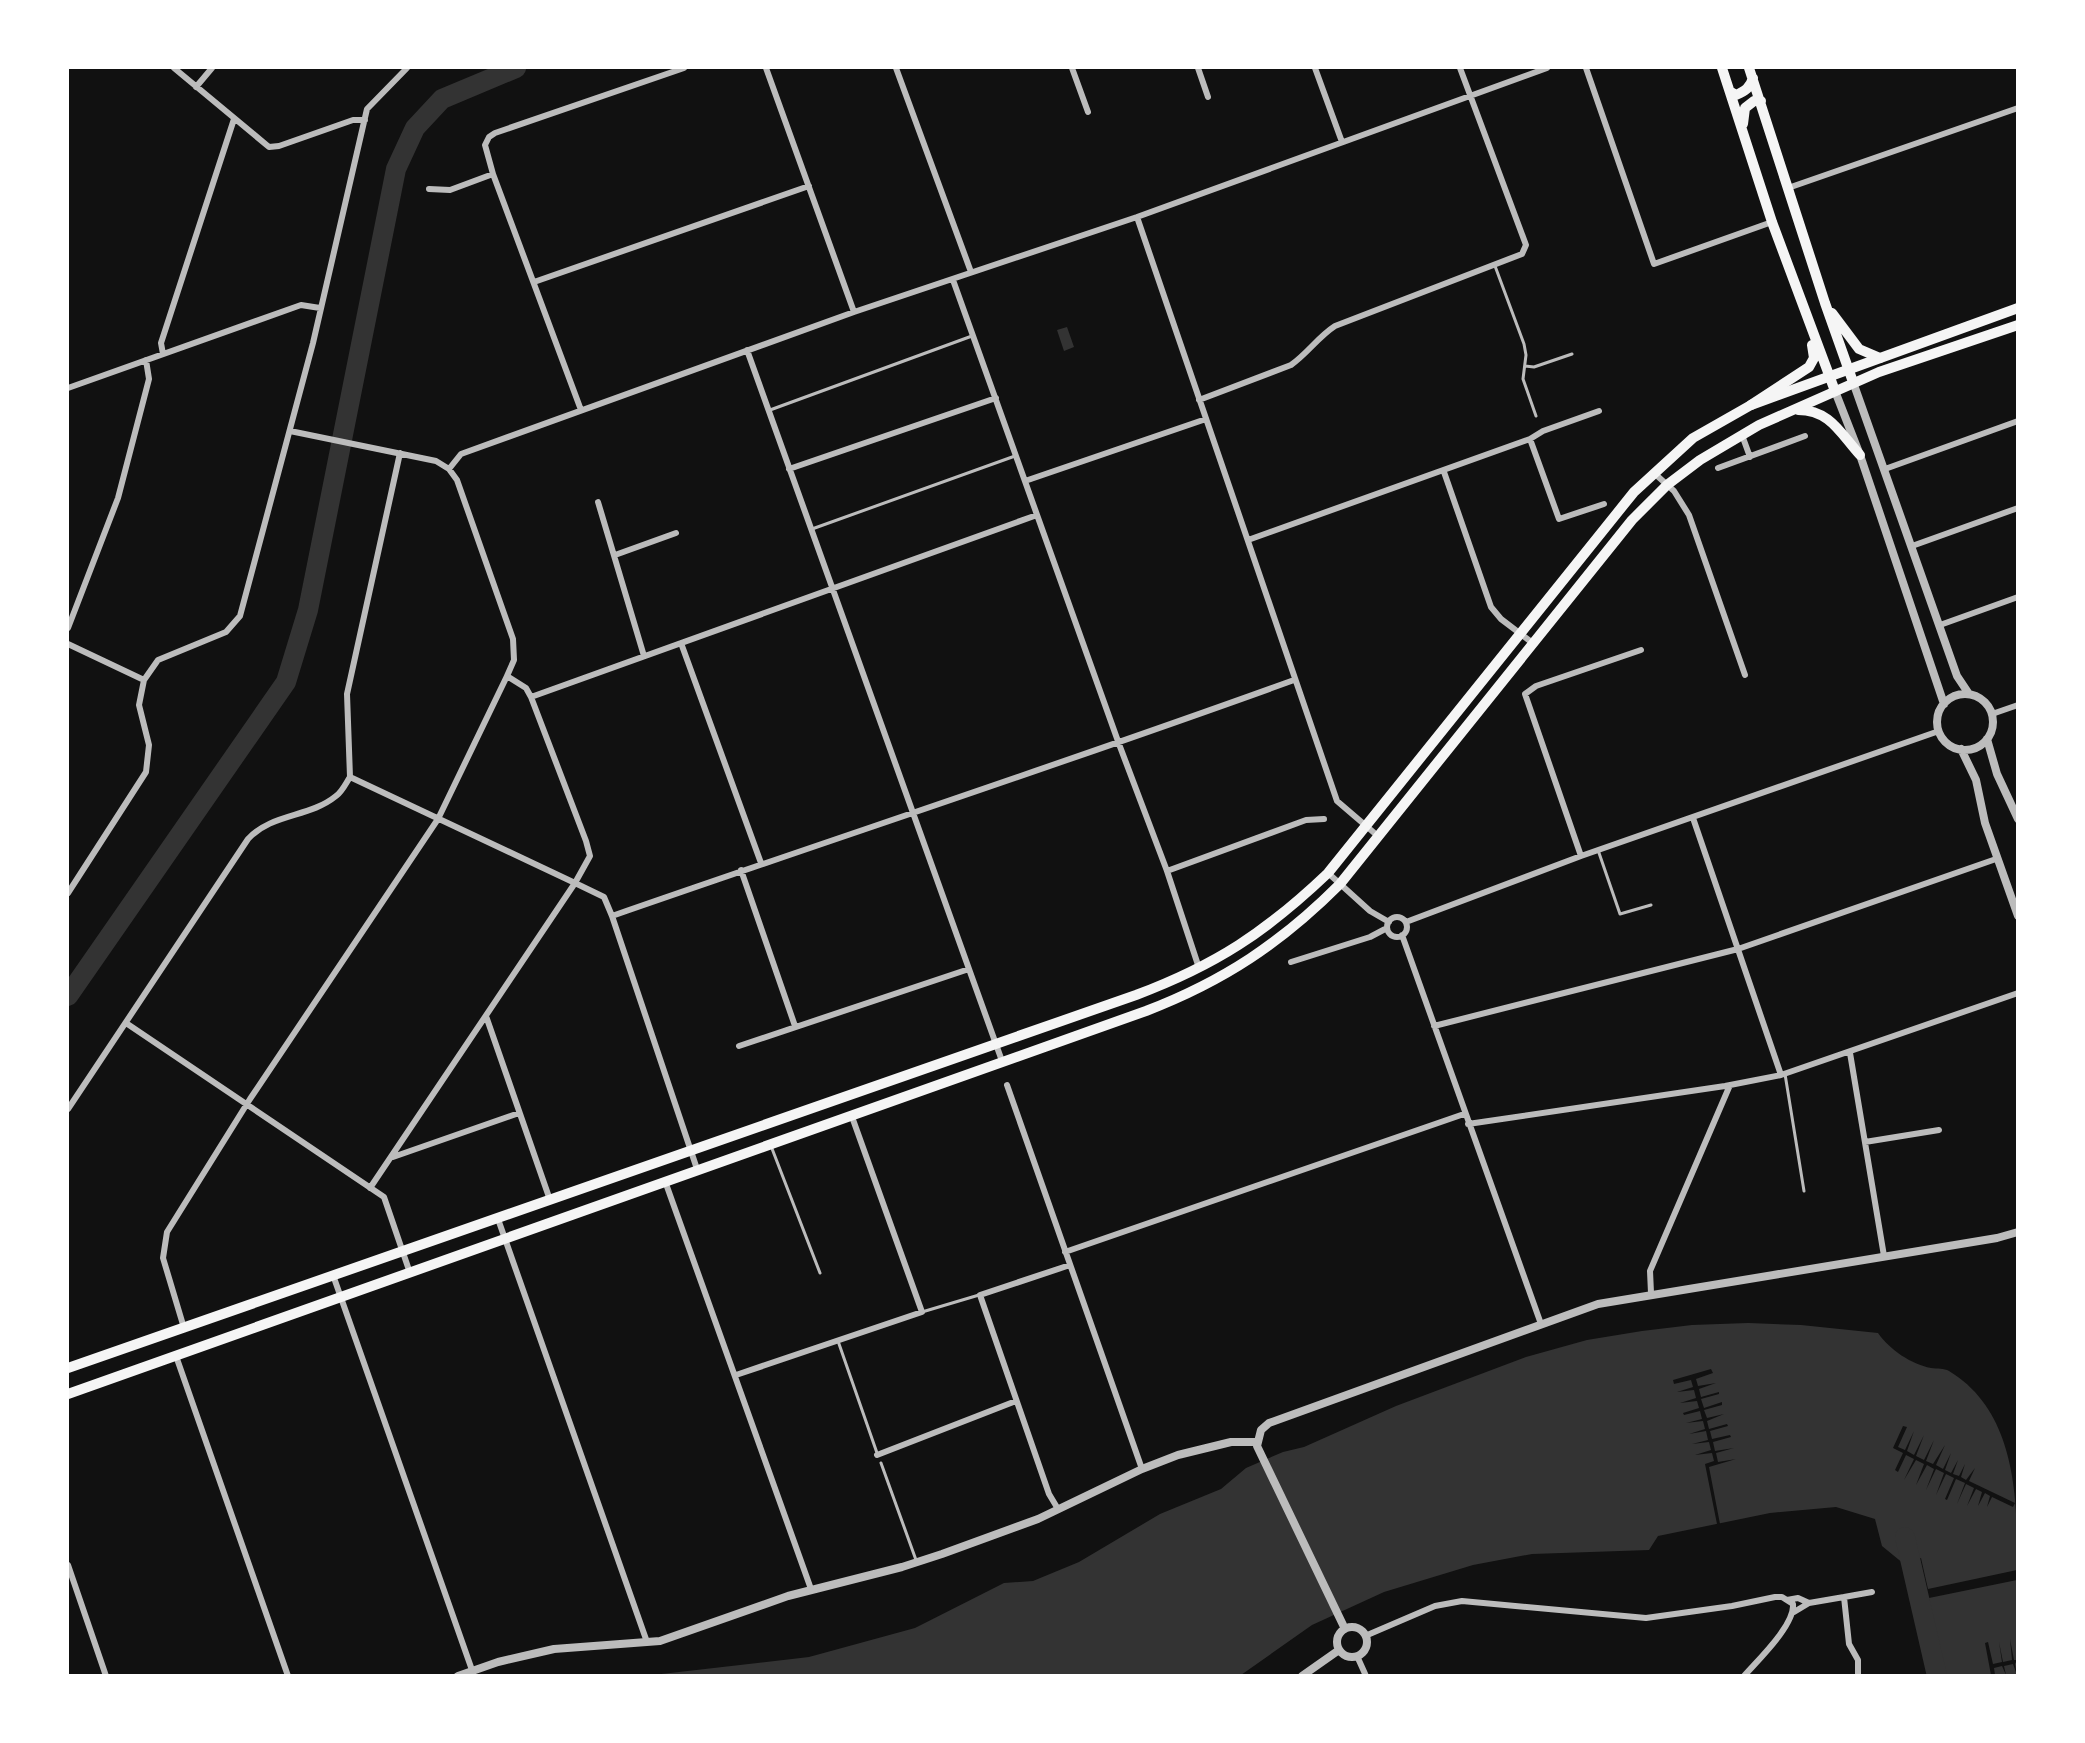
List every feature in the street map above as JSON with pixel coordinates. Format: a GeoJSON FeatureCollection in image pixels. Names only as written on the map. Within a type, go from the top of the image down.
{"type":"FeatureCollection","features":[{"type":"Feature","properties":{"kind":"main road"},"geometry":{"type":"LineString","coordinates":[[1722,68],[1772,222],[1835,392]]}},
{"type":"Feature","properties":{"kind":"main road"},"geometry":{"type":"LineString","coordinates":[[1731,92],[1736,95],[1750,86],[1751,73]]}},
{"type":"Feature","properties":{"kind":"main road"},"geometry":{"type":"LineString","coordinates":[[1751,73],[1824,303],[1853,382]]}},
{"type":"Feature","properties":{"kind":"main road"},"geometry":{"type":"LineString","coordinates":[[1743,127],[1745,108],[1755,101],[1761,101]]}},
{"type":"Feature","properties":{"kind":"main road"},"geometry":{"type":"LineString","coordinates":[[1824,303],[1859,349],[1880,358]]}},
{"type":"Feature","properties":{"kind":"main road"},"geometry":{"type":"LineString","coordinates":[[1751,405],[2018,308]]}},
{"type":"Feature","properties":{"kind":"main road"},"geometry":{"type":"LineString","coordinates":[[68,1368],[1136,995],[1200,969],[1260,932],[1291,908],[1328,873],[1627,501],[1654,473],[1693,438],[1751,405],[1809,367],[1814,358],[1808,323]]}},
{"type":"Feature","properties":{"kind":"main road"},"geometry":{"type":"LineString","coordinates":[[68,1394],[505,1240],[770,1142],[1146,1011],[1205,986],[1240,967],[1277,941],[1340,884],[1632,520],[1667,485],[1720,446],[1853,382],[2018,325]]}},
{"type":"Feature","properties":{"kind":"main road"},"geometry":{"type":"LineString","coordinates":[[1795,410],[1812,410],[1824,414],[1860,455]]}},
{"type":"Feature","properties":{"kind":"street"},"geometry":{"type":"LineString","coordinates":[[174,68],[269,147],[279,147],[353,120],[365,120]]}},
{"type":"Feature","properties":{"kind":"street"},"geometry":{"type":"LineString","coordinates":[[196,87],[212,68]]}},
{"type":"Feature","properties":{"kind":"street"},"geometry":{"type":"LineString","coordinates":[[68,893],[146,772],[149,745],[139,705],[144,680],[158,660],[226,632],[240,616],[290,430],[368,109],[407,68]]}},
{"type":"Feature","properties":{"kind":"street"},"geometry":{"type":"LineString","coordinates":[[580,410],[493,174],[485,145],[489,137],[495,134],[684,68]]}},
{"type":"Feature","properties":{"kind":"street"},"geometry":{"type":"LineString","coordinates":[[766,68],[854,312]]}},
{"type":"Feature","properties":{"kind":"street"},"geometry":{"type":"LineString","coordinates":[[896,68],[970,272]]}},
{"type":"Feature","properties":{"kind":"street"},"geometry":{"type":"LineString","coordinates":[[1072,68],[1088,111]]}},
{"type":"Feature","properties":{"kind":"street"},"geometry":{"type":"LineString","coordinates":[[1198,68],[1208,97]]}},
{"type":"Feature","properties":{"kind":"street"},"geometry":{"type":"LineString","coordinates":[[1315,68],[1342,142]]}},
{"type":"Feature","properties":{"kind":"street"},"geometry":{"type":"LineString","coordinates":[[1198,400],[1291,365],[1304,356],[1323,333],[1335,326],[1517,258],[1525,250],[1526,245],[1460,68]]}},
{"type":"Feature","properties":{"kind":"street"},"geometry":{"type":"LineString","coordinates":[[449,470],[461,454],[580,410],[854,312],[1137,217],[1547,68]]}},
{"type":"Feature","properties":{"kind":"street"},"geometry":{"type":"LineString","coordinates":[[1586,68],[1654,264],[1772,222]]}},
{"type":"Feature","properties":{"kind":"street"},"geometry":{"type":"LineString","coordinates":[[1788,189],[2018,108]]}},
{"type":"Feature","properties":{"kind":"street"},"geometry":{"type":"LineString","coordinates":[[163,354],[161,343],[234,119]]}},
{"type":"Feature","properties":{"kind":"street"},"geometry":{"type":"LineString","coordinates":[[429,189],[450,190],[493,174]]}},
{"type":"Feature","properties":{"kind":"street"},"geometry":{"type":"LineString","coordinates":[[534,282],[809,186]]}},
{"type":"Feature","properties":{"kind":"street"},"geometry":{"type":"LineString","coordinates":[[1137,217],[1337,801],[1379,837]]}},
{"type":"Feature","properties":{"kind":"street"},"geometry":{"type":"LineString","coordinates":[[953,280],[1119,744],[1167,871],[1200,969]]}},
{"type":"Feature","properties":{"kind":"street"},"geometry":{"type":"LineString","coordinates":[[68,387],[301,305],[320,308]]}},
{"type":"Feature","properties":{"kind":"street"},"geometry":{"type":"LineString","coordinates":[[747,350],[915,813],[1002,1061]]}},
{"type":"Feature","properties":{"kind":"street"},"geometry":{"type":"LineString","coordinates":[[68,628],[118,498],[149,379],[146,360]]}},
{"type":"Feature","properties":{"kind":"street"},"geometry":{"type":"LineString","coordinates":[[1853,382],[1957,676],[1969,694],[1984,701],[1992,714],[1991,732],[1987,739],[1975,748],[1961,749],[1948,743],[1939,731],[1940,712],[1944,704],[1960,695],[1969,694]]}},
{"type":"Feature","properties":{"kind":"street"},"geometry":{"type":"LineString","coordinates":[[1835,392],[1860,455],[1944,704]]}},
{"type":"Feature","properties":{"kind":"street"},"geometry":{"type":"LineString","coordinates":[[789,469],[996,398]]}},
{"type":"Feature","properties":{"kind":"street"},"geometry":{"type":"LineString","coordinates":[[1248,540],[1444,472],[1530,440],[1543,431],[1599,411]]}},
{"type":"Feature","properties":{"kind":"street"},"geometry":{"type":"LineString","coordinates":[[1025,481],[1206,419]]}},
{"type":"Feature","properties":{"kind":"street"},"geometry":{"type":"LineString","coordinates":[[1885,469],[2018,421]]}},
{"type":"Feature","properties":{"kind":"street"},"geometry":{"type":"LineString","coordinates":[[184,1328],[163,1258],[167,1232],[246,1105],[438,819],[514,660],[513,639],[457,480],[449,470],[436,461],[290,430]]}},
{"type":"Feature","properties":{"kind":"street"},"geometry":{"type":"LineString","coordinates":[[1742,435],[1750,457]]}},
{"type":"Feature","properties":{"kind":"street"},"geometry":{"type":"LineString","coordinates":[[1718,468],[1806,436]]}},
{"type":"Feature","properties":{"kind":"street"},"geometry":{"type":"LineString","coordinates":[[1530,440],[1559,519],[1604,504]]}},
{"type":"Feature","properties":{"kind":"street"},"geometry":{"type":"LineString","coordinates":[[68,1109],[248,839],[258,828],[268,822],[316,808],[338,795],[350,777],[346,694],[400,453]]}},
{"type":"Feature","properties":{"kind":"street"},"geometry":{"type":"LineString","coordinates":[[1444,472],[1491,607],[1502,619],[1534,644]]}},
{"type":"Feature","properties":{"kind":"street"},"geometry":{"type":"LineString","coordinates":[[1654,473],[1667,485],[1689,515],[1746,675]]}},
{"type":"Feature","properties":{"kind":"street"},"geometry":{"type":"LineString","coordinates":[[598,502],[644,656]]}},
{"type":"Feature","properties":{"kind":"street"},"geometry":{"type":"LineString","coordinates":[[1912,546],[2018,508]]}},
{"type":"Feature","properties":{"kind":"street"},"geometry":{"type":"LineString","coordinates":[[531,697],[1037,515]]}},
{"type":"Feature","properties":{"kind":"street"},"geometry":{"type":"LineString","coordinates":[[615,555],[676,533]]}},
{"type":"Feature","properties":{"kind":"street"},"geometry":{"type":"LineString","coordinates":[[1940,625],[2018,597]]}},
{"type":"Feature","properties":{"kind":"street"},"geometry":{"type":"LineString","coordinates":[[681,643],[761,863]]}},
{"type":"Feature","properties":{"kind":"street"},"geometry":{"type":"LineString","coordinates":[[68,644],[144,680]]}},
{"type":"Feature","properties":{"kind":"street"},"geometry":{"type":"LineString","coordinates":[[1581,856],[1525,694],[1536,686],[1641,650]]}},
{"type":"Feature","properties":{"kind":"street"},"geometry":{"type":"LineString","coordinates":[[370,1188],[575,883],[590,855],[531,697],[526,688],[507,676]]}},
{"type":"Feature","properties":{"kind":"street"},"geometry":{"type":"LineString","coordinates":[[612,916],[761,863],[1119,744],[1294,680]]}},
{"type":"Feature","properties":{"kind":"street"},"geometry":{"type":"LineString","coordinates":[[1992,714],[2018,705]]}},
{"type":"Feature","properties":{"kind":"street"},"geometry":{"type":"LineString","coordinates":[[1406,922],[1581,856],[1939,731]]}},
{"type":"Feature","properties":{"kind":"street"},"geometry":{"type":"LineString","coordinates":[[1987,739],[1997,774],[2018,819]]}},
{"type":"Feature","properties":{"kind":"street"},"geometry":{"type":"LineString","coordinates":[[1961,749],[1976,780],[1996,859],[2018,916]]}},
{"type":"Feature","properties":{"kind":"street"},"geometry":{"type":"LineString","coordinates":[[350,777],[604,897],[697,1168]]}},
{"type":"Feature","properties":{"kind":"street"},"geometry":{"type":"LineString","coordinates":[[1693,818],[1783,1074]]}},
{"type":"Feature","properties":{"kind":"street"},"geometry":{"type":"LineString","coordinates":[[1167,871],[1306,820],[1324,819]]}},
{"type":"Feature","properties":{"kind":"street"},"geometry":{"type":"LineString","coordinates":[[1434,1026],[1738,949],[1996,859]]}},
{"type":"Feature","properties":{"kind":"street"},"geometry":{"type":"LineString","coordinates":[[741,870],[795,1026]]}},
{"type":"Feature","properties":{"kind":"street"},"geometry":{"type":"LineString","coordinates":[[1291,962],[1370,937],[1388,925],[1398,917],[1406,922],[1407,928],[1402,935],[1394,936],[1388,925],[1328,873]]}},
{"type":"Feature","properties":{"kind":"street"},"geometry":{"type":"LineString","coordinates":[[1402,935],[1540,1324]]}},
{"type":"Feature","properties":{"kind":"street"},"geometry":{"type":"LineString","coordinates":[[739,1046],[969,969]]}},
{"type":"Feature","properties":{"kind":"street"},"geometry":{"type":"LineString","coordinates":[[1468,1124],[1730,1085],[1783,1074],[1850,1053],[2018,993]]}},
{"type":"Feature","properties":{"kind":"street"},"geometry":{"type":"LineString","coordinates":[[486,1016],[550,1200]]}},
{"type":"Feature","properties":{"kind":"street"},"geometry":{"type":"LineString","coordinates":[[126,1023],[384,1197],[410,1273]]}},
{"type":"Feature","properties":{"kind":"street"},"geometry":{"type":"LineString","coordinates":[[1850,1053],[1884,1256]]}},
{"type":"Feature","properties":{"kind":"street"},"geometry":{"type":"LineString","coordinates":[[1008,1084],[1142,1469]]}},
{"type":"Feature","properties":{"kind":"street"},"geometry":{"type":"LineString","coordinates":[[1651,1293],[1650,1271],[1730,1085]]}},
{"type":"Feature","properties":{"kind":"street"},"geometry":{"type":"LineString","coordinates":[[392,1157],[519,1113]]}},
{"type":"Feature","properties":{"kind":"street"},"geometry":{"type":"LineString","coordinates":[[736,1375],[922,1312],[851,1114]]}},
{"type":"Feature","properties":{"kind":"street"},"geometry":{"type":"LineString","coordinates":[[1065,1252],[1464,1114]]}},
{"type":"Feature","properties":{"kind":"street"},"geometry":{"type":"LineString","coordinates":[[1865,1142],[1939,1130]]}},
{"type":"Feature","properties":{"kind":"street"},"geometry":{"type":"LineString","coordinates":[[664,1180],[736,1375],[811,1590]]}},
{"type":"Feature","properties":{"kind":"street"},"geometry":{"type":"LineString","coordinates":[[498,1219],[647,1642]]}},
{"type":"Feature","properties":{"kind":"street"},"geometry":{"type":"LineString","coordinates":[[1365,1636],[1364,1650],[1357,1656],[1347,1656],[1339,1650],[1337,1640],[1343,1625],[1262,1458],[1257,1442],[1261,1430],[1269,1423],[1598,1304],[1651,1293],[1997,1238],[2018,1232]]}},
{"type":"Feature","properties":{"kind":"street"},"geometry":{"type":"LineString","coordinates":[[1058,1509],[1049,1494],[980,1294],[1070,1265]]}},
{"type":"Feature","properties":{"kind":"street"},"geometry":{"type":"LineString","coordinates":[[333,1275],[472,1670]]}},
{"type":"Feature","properties":{"kind":"street"},"geometry":{"type":"LineString","coordinates":[[176,1356],[288,1676]]}},
{"type":"Feature","properties":{"kind":"street"},"geometry":{"type":"LineString","coordinates":[[877,1455],[1016,1401]]}},
{"type":"Feature","properties":{"kind":"street"},"geometry":{"type":"LineString","coordinates":[[458,1676],[472,1670],[554,1649],[660,1641],[811,1590],[917,1562],[1058,1509],[1142,1469],[1208,1447],[1232,1442],[1257,1442]]}},
{"type":"Feature","properties":{"kind":"street"},"geometry":{"type":"LineString","coordinates":[[68,1565],[106,1676]]}},
{"type":"Feature","properties":{"kind":"street"},"geometry":{"type":"LineString","coordinates":[[1744,1676],[1771,1647],[1794,1612],[1809,1603],[1872,1592]]}},
{"type":"Feature","properties":{"kind":"street"},"geometry":{"type":"LineString","coordinates":[[1365,1636],[1435,1606],[1462,1601],[1646,1618],[1722,1608],[1774,1597],[1790,1602],[1798,1598],[1809,1603]]}},
{"type":"Feature","properties":{"kind":"street"},"geometry":{"type":"LineString","coordinates":[[1844,1597],[1850,1644],[1858,1660],[1858,1676]]}},
{"type":"Feature","properties":{"kind":"street"},"geometry":{"type":"LineString","coordinates":[[1790,1602],[1794,1612]]}},
{"type":"Feature","properties":{"kind":"street"},"geometry":{"type":"LineString","coordinates":[[1343,1625],[1357,1629],[1365,1636]]}},
{"type":"Feature","properties":{"kind":"street"},"geometry":{"type":"LineString","coordinates":[[1302,1676],[1339,1650]]}},
{"type":"Feature","properties":{"kind":"street"},"geometry":{"type":"LineString","coordinates":[[1357,1656],[1366,1676]]}},
{"type":"Feature","properties":{"kind":"lane"},"geometry":{"type":"LineString","coordinates":[[1495,266],[1524,344],[1523,379],[1536,416]]}},
{"type":"Feature","properties":{"kind":"lane"},"geometry":{"type":"LineString","coordinates":[[768,410],[973,335]]}},
{"type":"Feature","properties":{"kind":"lane"},"geometry":{"type":"LineString","coordinates":[[1525,366],[1534,367],[1572,354]]}},
{"type":"Feature","properties":{"kind":"lane"},"geometry":{"type":"LineString","coordinates":[[811,530],[1016,456]]}},
{"type":"Feature","properties":{"kind":"lane"},"geometry":{"type":"LineString","coordinates":[[1598,850],[1620,914],[1651,904]]}},
{"type":"Feature","properties":{"kind":"lane"},"geometry":{"type":"LineString","coordinates":[[1783,1074],[1804,1191]]}},
{"type":"Feature","properties":{"kind":"lane"},"geometry":{"type":"LineString","coordinates":[[770,1142],[820,1273]]}},
{"type":"Feature","properties":{"kind":"lane"},"geometry":{"type":"LineString","coordinates":[[922,1312],[980,1294]]}},
{"type":"Feature","properties":{"kind":"lane"},"geometry":{"type":"LineString","coordinates":[[838,1341],[877,1455]]}},
{"type":"Feature","properties":{"kind":"lane"},"geometry":{"type":"LineString","coordinates":[[881,1463],[917,1562]]}},
{"type":"Feature","properties":{"kind":"shaded area"},"geometry":{"type":"Polygon","coordinates":[[[1067,327],[1074,347],[1064,351],[1057,330],[1067,327]]]}},
{"type":"Feature","properties":{"kind":"shaded area"},"geometry":{"type":"Polygon","coordinates":[[[1748,1323],[1801,1325],[1878,1333],[1889,1345],[1909,1360],[1923,1366],[1947,1370],[1971,1388],[1988,1410],[2001,1434],[2009,1460],[2014,1488],[2017,1570],[1928,1589],[1921,1558],[1904,1564],[1882,1546],[1875,1519],[1836,1507],[1770,1513],[1658,1536],[1649,1550],[1532,1554],[1473,1565],[1384,1592],[1312,1625],[1241,1675],[644,1676],[809,1657],[915,1628],[1004,1583],[1033,1581],[1079,1562],[1160,1514],[1221,1489],[1246,1468],[1283,1452],[1304,1447],[1396,1406],[1526,1357],[1587,1340],[1642,1331],[1692,1325],[1748,1323]]]}},
{"type":"Feature","properties":{"kind":"shaded area"},"geometry":{"type":"Polygon","coordinates":[[[1916,1565],[1924,1604],[1915,1606],[1907,1567],[1916,1565]]]}},
{"type":"Feature","properties":{"kind":"shaded area"},"geometry":{"type":"Polygon","coordinates":[[[2017,1580],[2017,1675],[1930,1675],[1915,1609],[1930,1606],[1929,1598],[2017,1580]]]}},
{"type":"Feature","properties":{"kind":"pier"},"geometry":{"type":"Polygon","coordinates":[[[1711,1369],[1713,1373],[1696,1379],[1698,1386],[1716,1383],[1699,1389],[1701,1397],[1719,1392],[1719,1394],[1701,1399],[1704,1408],[1722,1402],[1722,1405],[1704,1410],[1707,1418],[1724,1414],[1707,1421],[1709,1429],[1727,1424],[1728,1426],[1710,1431],[1712,1439],[1730,1435],[1731,1437],[1713,1442],[1715,1451],[1734,1448],[1716,1453],[1718,1462],[1736,1459],[1709,1467],[1720,1524],[1717,1524],[1705,1464],[1714,1461],[1712,1453],[1695,1455],[1711,1450],[1709,1442],[1692,1444],[1708,1440],[1706,1431],[1689,1434],[1705,1429],[1703,1421],[1686,1423],[1702,1419],[1700,1411],[1684,1415],[1683,1413],[1699,1408],[1697,1401],[1680,1403],[1696,1398],[1694,1390],[1677,1392],[1693,1387],[1691,1380],[1674,1384],[1673,1380],[1711,1369]]]}},
{"type":"Feature","properties":{"kind":"pier"},"geometry":{"type":"Polygon","coordinates":[[[1903,1426],[1907,1427],[1898,1447],[1905,1450],[1914,1431],[1907,1451],[1914,1455],[1924,1435],[1916,1456],[1924,1460],[1934,1440],[1926,1461],[1933,1464],[1945,1445],[1936,1465],[1943,1469],[1951,1453],[1945,1470],[1951,1473],[1958,1460],[1953,1474],[1959,1476],[1965,1464],[1961,1477],[1966,1480],[1975,1468],[1969,1481],[2015,1503],[2013,1507],[1992,1497],[1987,1507],[1990,1496],[1985,1493],[1978,1506],[1982,1492],[1976,1489],[1967,1506],[1974,1488],[1966,1484],[1957,1504],[1965,1483],[1956,1479],[1947,1500],[1945,1499],[1954,1478],[1946,1474],[1936,1495],[1944,1473],[1936,1469],[1926,1490],[1934,1469],[1927,1465],[1916,1485],[1924,1464],[1916,1460],[1904,1480],[1914,1459],[1906,1455],[1898,1472],[1895,1470],[1903,1453],[1893,1448],[1903,1426]]]}},
{"type":"Feature","properties":{"kind":"pier"},"geometry":{"type":"Polygon","coordinates":[[[2010,1639],[2014,1660],[2017,1660],[2015,1664],[2017,1675],[2013,1664],[2004,1666],[2006,1675],[2002,1666],[1994,1668],[1995,1675],[1991,1675],[1985,1643],[1988,1642],[1993,1664],[2002,1662],[1999,1642],[2003,1662],[2012,1660],[2010,1639]]]}},
{"type":"Feature","properties":{"kind":"waterway"},"geometry":{"type":"LineString","coordinates":[[68,996],[286,682],[308,610],[396,169],[415,128],[442,99],[516,68]]}},
{"type":"Feature","properties":{"kind":"waterway"},"geometry":{"type":"LineString","coordinates":[[1905,1537],[1937,1676]]}}]}
